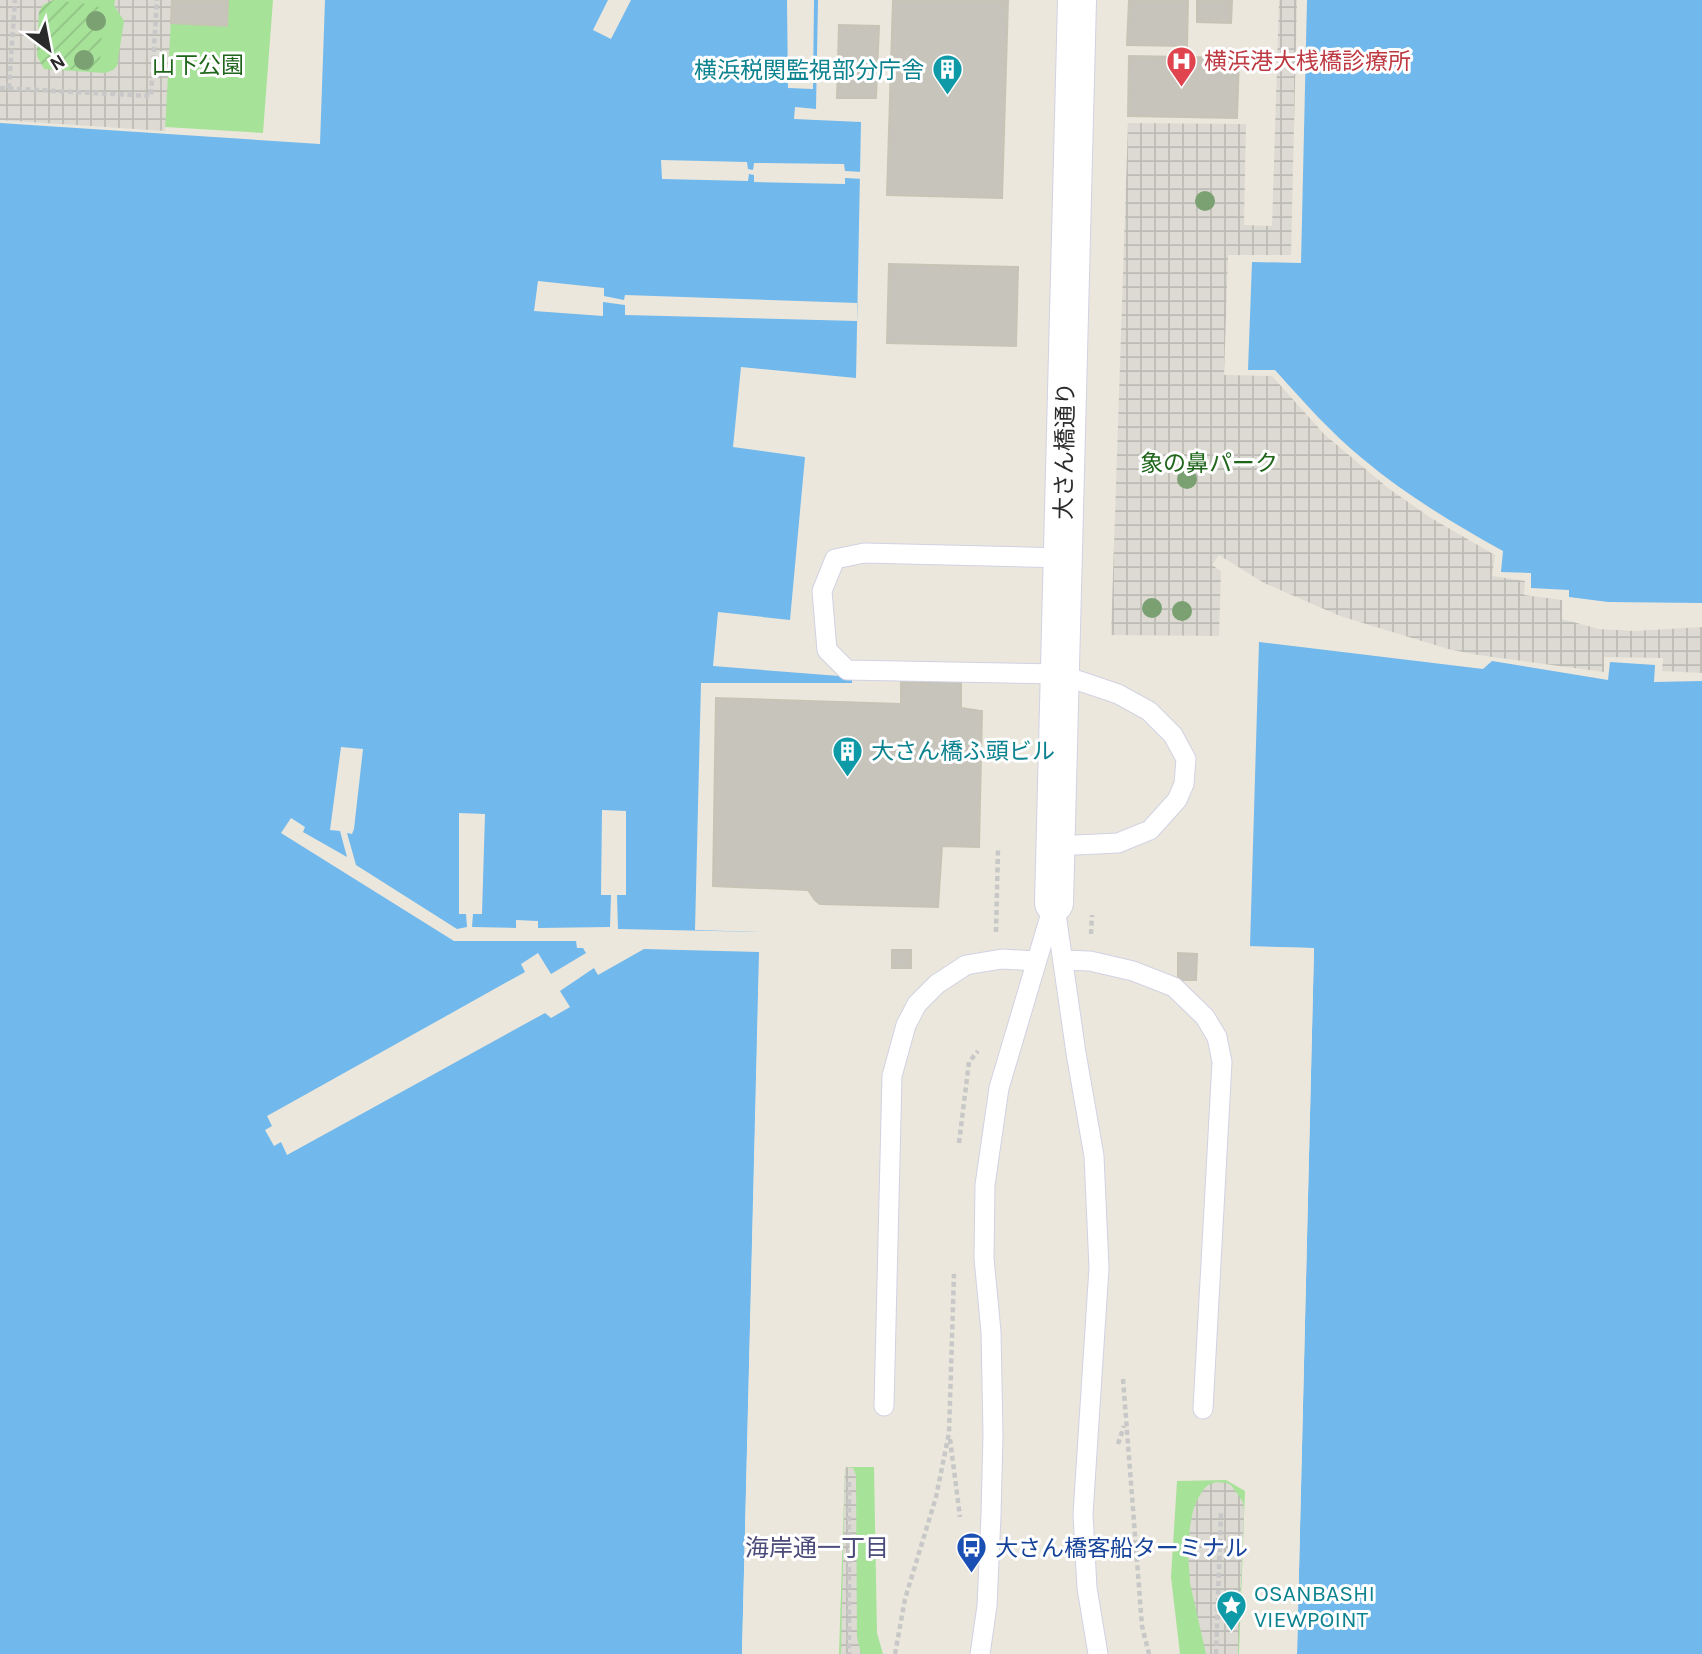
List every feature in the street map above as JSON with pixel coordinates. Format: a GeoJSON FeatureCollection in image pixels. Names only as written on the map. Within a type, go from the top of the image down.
{"type":"FeatureCollection","features":[{"type":"Feature","properties":{"kind":"street","name":"大さん橋通り"},"geometry":{"type":"LineString","coordinates":[[1054,903],[1077,0]]}},
{"type":"Feature","properties":{"kind":"lane"},"geometry":{"type":"LineString","coordinates":[[1055,846],[1118,843],[1150,830],[1177,800],[1184,784],[1186,759],[1173,735],[1149,711],[1118,694],[1059,674],[847,670],[827,650],[822,591],[835,559],[864,553],[1063,558]]}},
{"type":"Feature","properties":{"kind":"lane"},"geometry":{"type":"LineString","coordinates":[[1054,903],[1094,1156],[1099,1268],[1083,1514],[1087,1588],[1098,1654]]}},
{"type":"Feature","properties":{"kind":"lane"},"geometry":{"type":"LineString","coordinates":[[980,1654],[987,1606],[993,1434],[991,1332],[984,1258],[985,1185],[999,1088],[1054,903]]}},
{"type":"Feature","properties":{"kind":"lane"},"geometry":{"type":"LineString","coordinates":[[884,1406],[892,1076],[906,1025],[917,1004],[936,984],[965,965],[1002,959],[1036,961]]}},
{"type":"Feature","properties":{"kind":"lane"},"geometry":{"type":"LineString","coordinates":[[1063,960],[1090,961],[1133,971],[1174,987],[1205,1017],[1217,1037],[1222,1062],[1203,1409]]}},
{"type":"Feature","properties":{"kind":"path"},"geometry":{"type":"LineString","coordinates":[[9,88],[15,0]]}},
{"type":"Feature","properties":{"kind":"path"},"geometry":{"type":"LineString","coordinates":[[0,88],[151,96],[157,0]]}},
{"type":"Feature","properties":{"kind":"path"},"geometry":{"type":"LineString","coordinates":[[849,1482],[849,1654]]}},
{"type":"Feature","properties":{"kind":"path"},"geometry":{"type":"LineString","coordinates":[[1216,1654],[1221,1511]]}},
{"type":"Feature","properties":{"kind":"green space","name":"山下公園"},"geometry":{"type":"Polygon","coordinates":[[[0,0],[273,0],[263,133],[0,117],[0,0]]]}},
{"type":"Feature","properties":{"kind":"green space"},"geometry":{"type":"Polygon","coordinates":[[[53,0],[95,5],[103,14],[100,63],[88,71],[40,66],[34,61],[36,10],[40,5],[53,0]]]}},
{"type":"Feature","properties":{"kind":"green space"},"geometry":{"type":"Polygon","coordinates":[[[845,1467],[874,1467],[877,1633],[883,1654],[839,1654],[845,1467]]]}},
{"type":"Feature","properties":{"kind":"green space"},"geometry":{"type":"Polygon","coordinates":[[[1226,1480],[1245,1491],[1239,1654],[1180,1654],[1171,1577],[1177,1481],[1226,1480]]]}},
{"type":"Feature","properties":{"kind":"shaded area"},"geometry":{"type":"Polygon","coordinates":[[[0,0],[53,0],[43,5],[39,12],[37,56],[44,69],[105,73],[117,66],[124,21],[114,5],[115,0],[172,0],[165,131],[0,120],[0,0]]]}},
{"type":"Feature","properties":{"kind":"shaded area","name":"象の鼻パーク"},"geometry":{"type":"Polygon","coordinates":[[[1279,0],[1297,0],[1291,255],[1228,255],[1224,375],[1272,376],[1324,434],[1388,488],[1431,518],[1495,555],[1492,576],[1525,581],[1524,595],[1562,600],[1562,619],[1599,629],[1634,631],[1702,627],[1702,673],[1662,671],[1663,658],[1604,657],[1604,672],[1448,649],[1340,616],[1264,583],[1219,555],[1212,565],[1221,571],[1219,636],[1111,635],[1128,123],[1246,124],[1244,225],[1272,226],[1279,0]]]}},
{"type":"Feature","properties":{"kind":"shaded area"},"geometry":{"type":"Polygon","coordinates":[[[845,1467],[853,1468],[856,1475],[857,1637],[861,1654],[841,1654],[845,1467]]]}},
{"type":"Feature","properties":{"kind":"shaded area"},"geometry":{"type":"Polygon","coordinates":[[[1216,1482],[1231,1485],[1243,1502],[1238,1654],[1206,1654],[1190,1583],[1188,1552],[1193,1511],[1203,1490],[1216,1482]]]}},
{"type":"Feature","properties":{"kind":"water"},"geometry":{"type":"Polygon","coordinates":[[[325,0],[818,0],[816,109],[795,107],[794,119],[861,122],[856,378],[741,367],[733,447],[805,457],[790,620],[718,612],[713,666],[852,677],[852,683],[701,683],[695,930],[760,932],[742,1654],[0,1654],[0,123],[320,144],[325,0]]]}},
{"type":"Feature","properties":{"kind":"water"},"geometry":{"type":"Polygon","coordinates":[[[1307,0],[1702,0],[1702,603],[1608,602],[1569,597],[1569,590],[1531,588],[1531,573],[1501,572],[1503,551],[1431,508],[1379,472],[1328,428],[1275,370],[1248,370],[1252,262],[1301,263],[1307,0]]]}},
{"type":"Feature","properties":{"kind":"water"},"geometry":{"type":"Polygon","coordinates":[[[1259,642],[1483,669],[1492,661],[1608,680],[1610,662],[1655,665],[1654,682],[1702,681],[1702,1654],[1297,1654],[1314,948],[1250,947],[1259,642]]]}},
{"type":"Feature","properties":{"kind":"pier"},"geometry":{"type":"Polygon","coordinates":[[[608,0],[631,0],[611,39],[593,30],[608,0]]]}},
{"type":"Feature","properties":{"kind":"pier"},"geometry":{"type":"Polygon","coordinates":[[[787,0],[814,0],[813,89],[788,88],[787,0]]]}},
{"type":"Feature","properties":{"kind":"pier"},"geometry":{"type":"Polygon","coordinates":[[[661,160],[747,162],[748,169],[753,170],[754,163],[844,164],[845,171],[863,172],[863,179],[845,178],[845,184],[754,182],[754,175],[749,174],[748,181],[662,179],[661,160]]]}},
{"type":"Feature","properties":{"kind":"pier"},"geometry":{"type":"Polygon","coordinates":[[[538,281],[604,288],[604,296],[624,300],[625,295],[857,303],[857,321],[625,315],[625,305],[603,302],[603,316],[534,311],[538,281]]]}},
{"type":"Feature","properties":{"kind":"pier"},"geometry":{"type":"Polygon","coordinates":[[[341,747],[363,749],[354,829],[352,834],[347,833],[356,865],[457,929],[467,927],[466,914],[459,914],[459,813],[485,814],[482,914],[473,914],[472,927],[516,928],[516,920],[538,921],[538,928],[610,927],[611,895],[601,895],[602,810],[626,811],[626,895],[617,895],[618,929],[763,932],[745,1654],[742,1654],[759,952],[644,949],[598,975],[594,968],[560,991],[570,1007],[551,1018],[545,1013],[287,1155],[281,1142],[274,1146],[265,1130],[272,1126],[267,1116],[525,972],[521,964],[538,953],[551,974],[586,953],[583,948],[577,948],[576,941],[454,941],[281,833],[291,818],[305,827],[303,832],[347,857],[340,831],[330,830],[341,747]]]}},
{"type":"Feature","properties":{"kind":"pier"},"geometry":{"type":"Polygon","coordinates":[[[1247,946],[1314,948],[1297,1654],[1293,1654],[1310,951],[1250,951],[1247,946]]]}},
{"type":"Feature","properties":{"kind":"building"},"geometry":{"type":"Polygon","coordinates":[[[172,0],[228,0],[227,26],[171,23],[172,0]]]}},
{"type":"Feature","properties":{"kind":"building","name":"横浜税関監視部分庁舎"},"geometry":{"type":"Polygon","coordinates":[[[893,0],[1008,0],[1002,198],[887,195],[893,0]]]}},
{"type":"Feature","properties":{"kind":"building"},"geometry":{"type":"Polygon","coordinates":[[[1129,0],[1188,0],[1187,46],[1127,45],[1129,0]]]}},
{"type":"Feature","properties":{"kind":"building"},"geometry":{"type":"Polygon","coordinates":[[[1197,0],[1232,0],[1231,23],[1197,22],[1197,0]]]}},
{"type":"Feature","properties":{"kind":"building"},"geometry":{"type":"Polygon","coordinates":[[[839,25],[879,26],[876,98],[837,98],[839,25]]]}},
{"type":"Feature","properties":{"kind":"building"},"geometry":{"type":"Polygon","coordinates":[[[1129,56],[1239,58],[1237,118],[1128,116],[1129,56]]]}},
{"type":"Feature","properties":{"kind":"building"},"geometry":{"type":"Polygon","coordinates":[[[889,264],[1018,267],[1016,346],[887,343],[889,264]]]}},
{"type":"Feature","properties":{"kind":"building","name":"大さん橋ふ頭ビル"},"geometry":{"type":"Polygon","coordinates":[[[901,682],[961,682],[961,708],[982,711],[979,847],[942,846],[938,907],[820,904],[808,890],[713,886],[716,698],[901,704],[901,682]]]}},
{"type":"Feature","properties":{"kind":"building"},"geometry":{"type":"Polygon","coordinates":[[[892,950],[911,950],[911,968],[892,968],[892,950]]]}},
{"type":"Feature","properties":{"kind":"building"},"geometry":{"type":"Polygon","coordinates":[[[1178,953],[1197,954],[1196,980],[1178,980],[1178,953]]]}},
{"type":"Feature","properties":{"kind":"place","name":"横浜港大桟橋診療所"},"geometry":{"type":"Point","coordinates":[1181,88]}},
{"type":"Feature","properties":{"kind":"place","name":"横浜税関監視部分庁舎"},"geometry":{"type":"Point","coordinates":[947,97]}},
{"type":"Feature","properties":{"kind":"place","name":"大さん橋ふ頭ビル"},"geometry":{"type":"Point","coordinates":[848,778]}},
{"type":"Feature","properties":{"kind":"place","name":"大さん橋客船ターミナル"},"geometry":{"type":"Point","coordinates":[972,1575]}},
{"type":"Feature","properties":{"kind":"place","name":"OSANBASHI VIEWPOINT"},"geometry":{"type":"Point","coordinates":[1231,1633]}},
{"type":"Feature","properties":{"kind":"district","name":"海岸通一丁目"},"geometry":{"type":"Point","coordinates":[817,1548]}}]}
